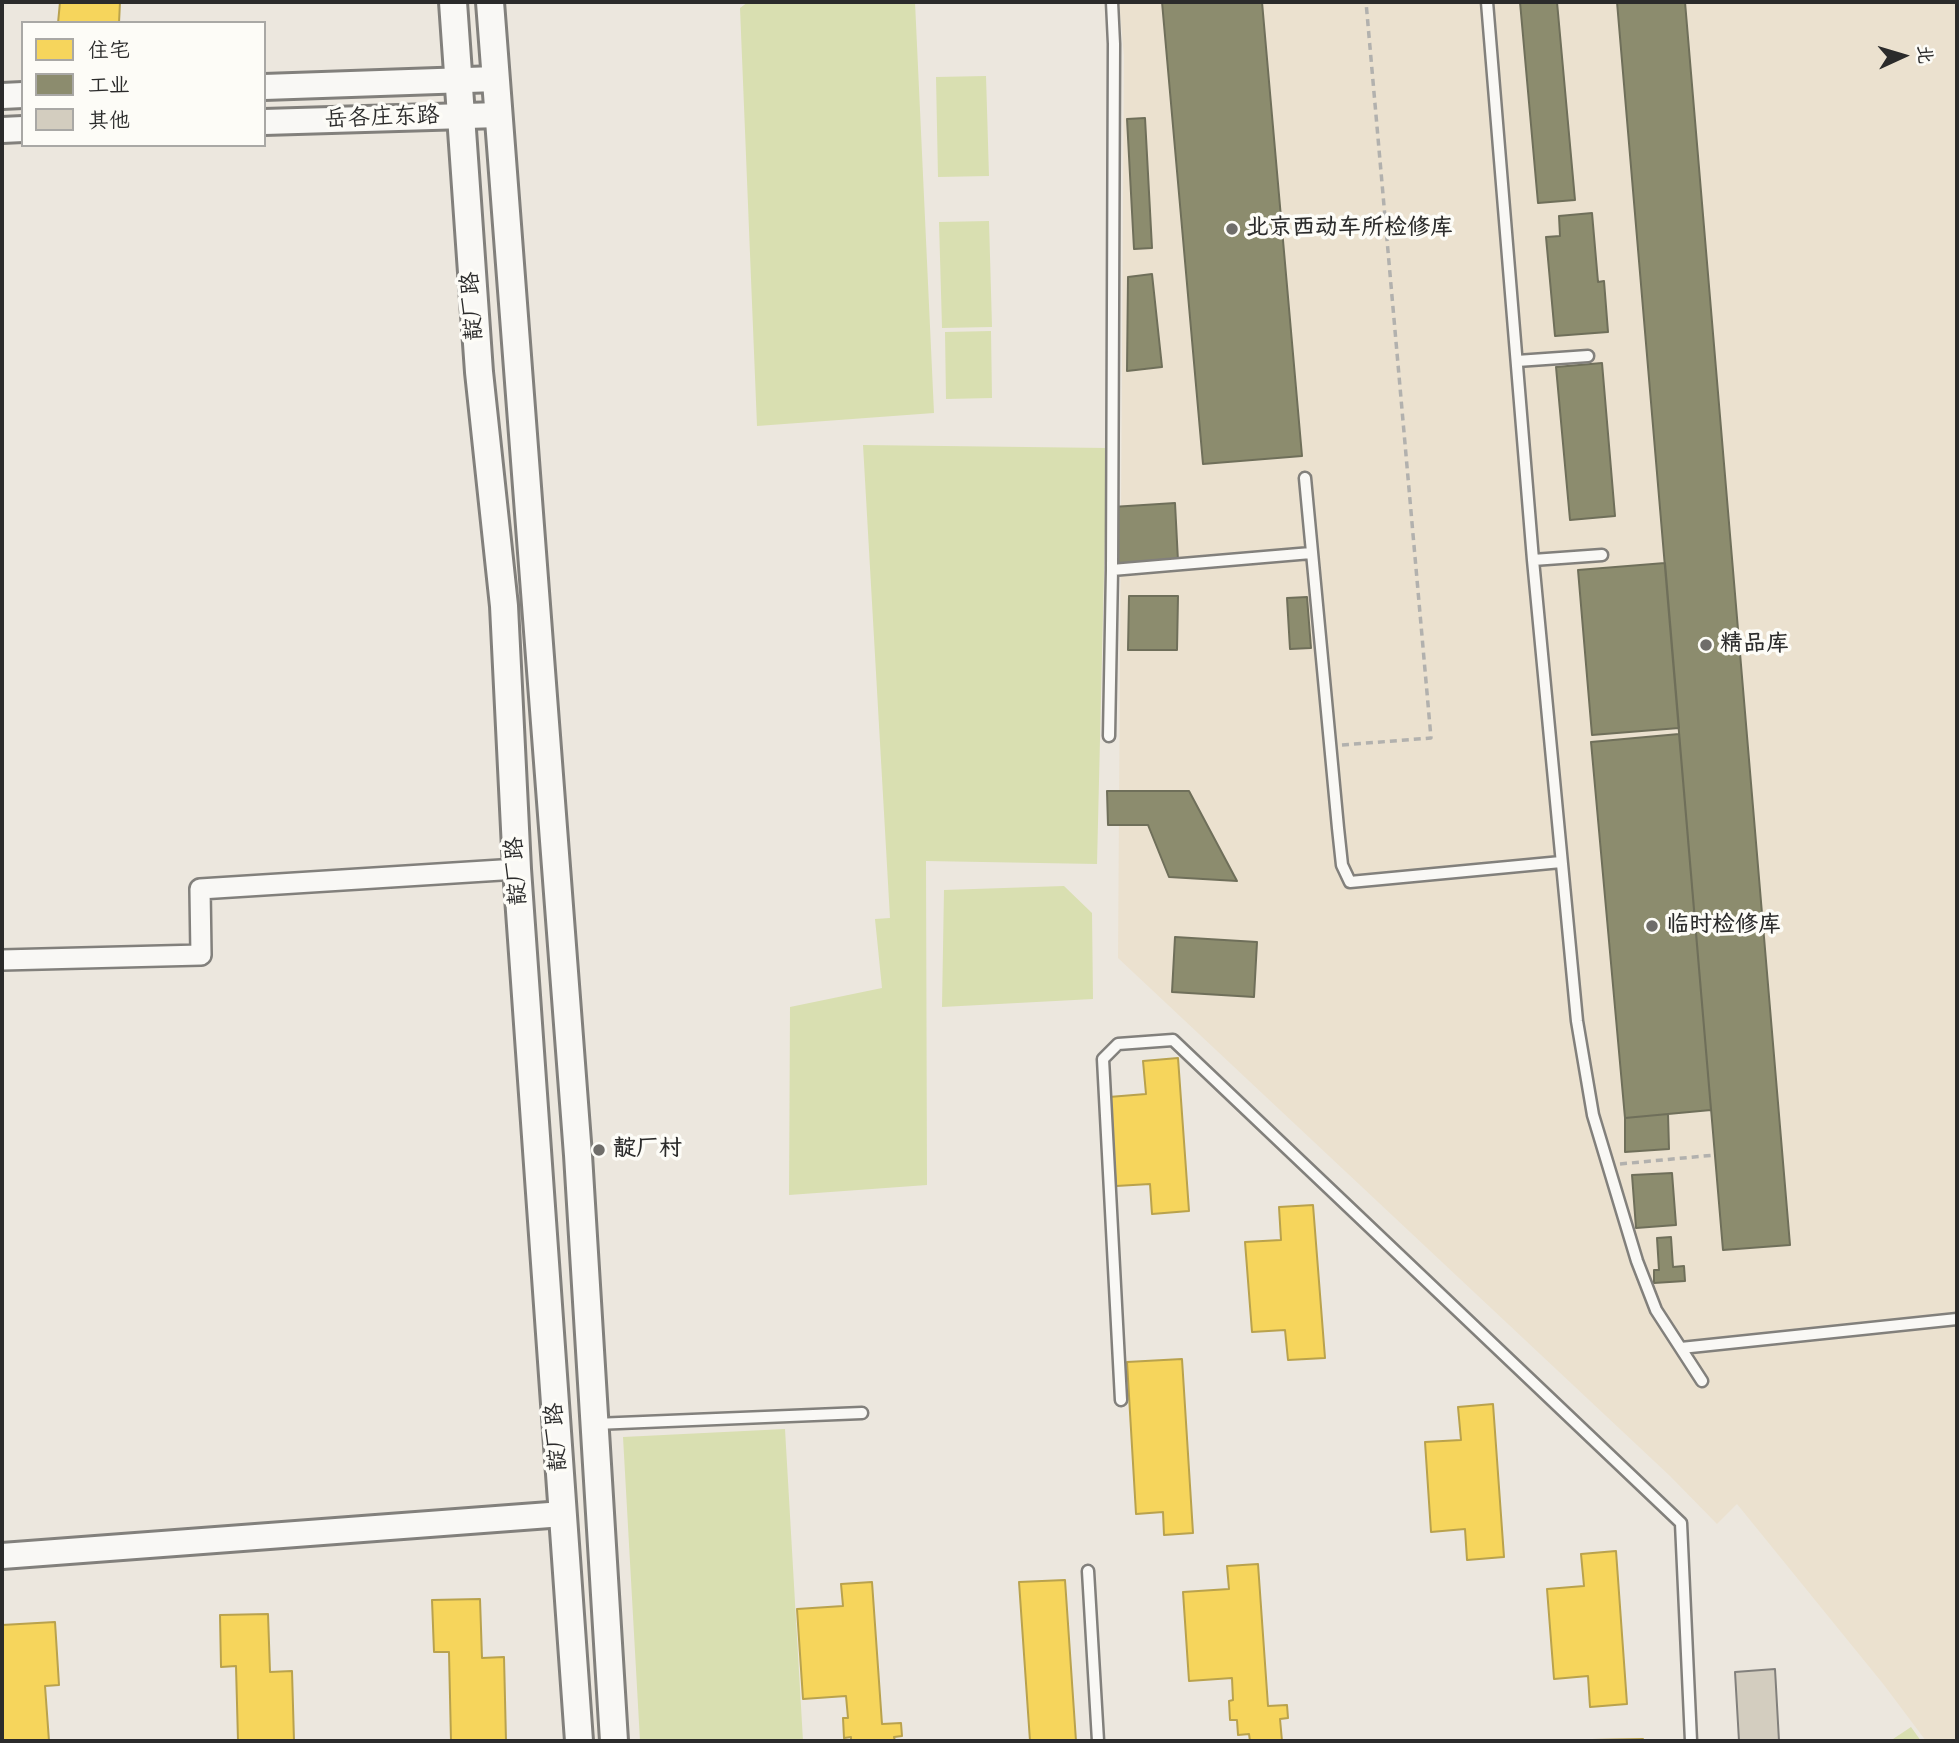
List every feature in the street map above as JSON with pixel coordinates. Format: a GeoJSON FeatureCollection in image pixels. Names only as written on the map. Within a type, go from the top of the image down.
{"type":"FeatureCollection","features":[{"type":"Feature","properties":{"kind":"main road","name":"靛厂路"},"geometry":{"type":"LineString","coordinates":[[453,2],[479,372],[504,606],[517,869],[579,1741]]}},
{"type":"Feature","properties":{"kind":"main road"},"geometry":{"type":"LineString","coordinates":[[491,2],[578,1155],[614,1741]]}},
{"type":"Feature","properties":{"kind":"street","name":"岳各庄东路"},"geometry":{"type":"LineString","coordinates":[[266,87],[496,79]]}},
{"type":"Feature","properties":{"kind":"street"},"geometry":{"type":"LineString","coordinates":[[2,96],[21,95]]}},
{"type":"Feature","properties":{"kind":"street","name":"岳各庄东路"},"geometry":{"type":"LineString","coordinates":[[266,122],[499,115]]}},
{"type":"Feature","properties":{"kind":"street"},"geometry":{"type":"LineString","coordinates":[[2,130],[21,129]]}},
{"type":"Feature","properties":{"kind":"street"},"geometry":{"type":"LineString","coordinates":[[2,960],[201,954],[200,890],[517,869]]}},
{"type":"Feature","properties":{"kind":"street"},"geometry":{"type":"LineString","coordinates":[[2,1556],[563,1514]]}},
{"type":"Feature","properties":{"kind":"lane"},"geometry":{"type":"LineString","coordinates":[[1109,736],[1112,569],[1112,2]]}},
{"type":"Feature","properties":{"kind":"lane"},"geometry":{"type":"LineString","coordinates":[[1487,2],[1533,560],[1577,1021],[1593,1115],[1637,1261],[1656,1310],[1702,1381]]}},
{"type":"Feature","properties":{"kind":"lane"},"geometry":{"type":"LineString","coordinates":[[1517,361],[1588,356]]}},
{"type":"Feature","properties":{"kind":"lane"},"geometry":{"type":"LineString","coordinates":[[1305,478],[1342,864],[1350,882],[1560,862]]}},
{"type":"Feature","properties":{"kind":"lane"},"geometry":{"type":"LineString","coordinates":[[1112,569],[1311,553]]}},
{"type":"Feature","properties":{"kind":"lane"},"geometry":{"type":"LineString","coordinates":[[1533,560],[1602,555]]}},
{"type":"Feature","properties":{"kind":"lane"},"geometry":{"type":"LineString","coordinates":[[1121,1400],[1103,1059],[1118,1044],[1173,1040],[1681,1523],[1691,1741]]}},
{"type":"Feature","properties":{"kind":"lane"},"geometry":{"type":"LineString","coordinates":[[1681,1348],[1957,1319]]}},
{"type":"Feature","properties":{"kind":"lane"},"geometry":{"type":"LineString","coordinates":[[594,1424],[862,1413]]}},
{"type":"Feature","properties":{"kind":"lane"},"geometry":{"type":"LineString","coordinates":[[1088,1571],[1098,1741]]}},
{"type":"Feature","properties":{"kind":"path"},"geometry":{"type":"LineString","coordinates":[[1330,746],[1431,738],[1366,2]]}},
{"type":"Feature","properties":{"kind":"path"},"geometry":{"type":"LineString","coordinates":[[1609,1164],[1715,1155]]}},
{"type":"Feature","properties":{"kind":"shaded area"},"geometry":{"type":"Polygon","coordinates":[[[1119,2],[1957,2],[1957,1741],[1926,1741],[1737,1504],[1717,1524],[1670,1476],[1118,958],[1124,56],[1119,2]]]}},
{"type":"Feature","properties":{"kind":"green space"},"geometry":{"type":"Polygon","coordinates":[[[748,2],[915,2],[934,413],[757,426],[740,8],[748,2]]]}},
{"type":"Feature","properties":{"kind":"green space"},"geometry":{"type":"Polygon","coordinates":[[[986,76],[989,176],[938,177],[936,77],[986,76]]]}},
{"type":"Feature","properties":{"kind":"green space"},"geometry":{"type":"Polygon","coordinates":[[[989,221],[992,327],[942,328],[939,222],[989,221]]]}},
{"type":"Feature","properties":{"kind":"green space"},"geometry":{"type":"Polygon","coordinates":[[[991,331],[992,398],[946,399],[945,332],[991,331]]]}},
{"type":"Feature","properties":{"kind":"green space"},"geometry":{"type":"Polygon","coordinates":[[[863,445],[1107,448],[1097,864],[926,861],[927,1185],[789,1195],[790,1007],[882,988],[875,919],[890,918],[863,445]]]}},
{"type":"Feature","properties":{"kind":"green space"},"geometry":{"type":"Polygon","coordinates":[[[1064,886],[1092,913],[1093,999],[942,1007],[944,890],[1064,886]]]}},
{"type":"Feature","properties":{"kind":"green space"},"geometry":{"type":"Polygon","coordinates":[[[785,1429],[803,1741],[640,1741],[623,1437],[785,1429]]]}},
{"type":"Feature","properties":{"kind":"green space"},"geometry":{"type":"Polygon","coordinates":[[[1911,1727],[1921,1741],[1890,1741],[1911,1727]]]}},
{"type":"Feature","properties":{"kind":"building: 住宅"},"geometry":{"type":"Polygon","coordinates":[[[60,2],[120,2],[119,21],[58,21],[60,2]]]}},
{"type":"Feature","properties":{"kind":"building: 住宅"},"geometry":{"type":"Polygon","coordinates":[[[1178,1058],[1189,1211],[1152,1214],[1150,1184],[1116,1186],[1109,1097],[1146,1094],[1143,1061],[1178,1058]]]}},
{"type":"Feature","properties":{"kind":"building: 住宅"},"geometry":{"type":"Polygon","coordinates":[[[1313,1205],[1325,1358],[1288,1360],[1285,1330],[1252,1332],[1245,1242],[1281,1240],[1279,1207],[1313,1205]]]}},
{"type":"Feature","properties":{"kind":"building: 住宅"},"geometry":{"type":"Polygon","coordinates":[[[1182,1359],[1193,1533],[1164,1535],[1163,1512],[1136,1514],[1127,1362],[1182,1359]]]}},
{"type":"Feature","properties":{"kind":"building: 住宅"},"geometry":{"type":"Polygon","coordinates":[[[1493,1404],[1504,1557],[1467,1560],[1465,1529],[1431,1532],[1425,1442],[1461,1440],[1458,1407],[1493,1404]]]}},
{"type":"Feature","properties":{"kind":"building: 住宅"},"geometry":{"type":"Polygon","coordinates":[[[1616,1551],[1627,1704],[1590,1707],[1588,1676],[1554,1679],[1547,1589],[1584,1586],[1581,1554],[1616,1551]]]}},
{"type":"Feature","properties":{"kind":"building: 住宅"},"geometry":{"type":"Polygon","coordinates":[[[1258,1564],[1268,1706],[1287,1705],[1288,1718],[1280,1719],[1282,1741],[1250,1741],[1249,1734],[1238,1735],[1237,1720],[1230,1720],[1232,1678],[1189,1681],[1183,1592],[1229,1589],[1227,1566],[1258,1564]]]}},
{"type":"Feature","properties":{"kind":"building: 住宅"},"geometry":{"type":"Polygon","coordinates":[[[1065,1580],[1076,1741],[1030,1741],[1019,1582],[1065,1580]]]}},
{"type":"Feature","properties":{"kind":"building: 住宅"},"geometry":{"type":"Polygon","coordinates":[[[872,1582],[882,1724],[901,1723],[902,1736],[894,1737],[895,1741],[851,1741],[851,1737],[844,1738],[843,1718],[848,1718],[846,1696],[803,1699],[797,1609],[843,1606],[841,1584],[872,1582]]]}},
{"type":"Feature","properties":{"kind":"building: 住宅"},"geometry":{"type":"Polygon","coordinates":[[[480,1599],[482,1658],[504,1657],[506,1741],[451,1741],[449,1652],[434,1652],[432,1600],[480,1599]]]}},
{"type":"Feature","properties":{"kind":"building: 住宅"},"geometry":{"type":"Polygon","coordinates":[[[268,1614],[270,1672],[292,1671],[294,1741],[238,1741],[236,1666],[221,1667],[220,1615],[268,1614]]]}},
{"type":"Feature","properties":{"kind":"building: 住宅"},"geometry":{"type":"Polygon","coordinates":[[[55,1622],[59,1685],[45,1686],[49,1741],[2,1741],[2,1625],[55,1622]]]}},
{"type":"Feature","properties":{"kind":"building: 住宅"},"geometry":{"type":"Polygon","coordinates":[[[1643,1739],[1643,1741],[1592,1740],[1643,1739]]]}},
{"type":"Feature","properties":{"kind":"building: 工业","name":"北京西动车所检修库"},"geometry":{"type":"Polygon","coordinates":[[[1162,2],[1262,2],[1302,456],[1203,464],[1162,2]]]}},
{"type":"Feature","properties":{"kind":"building: 工业"},"geometry":{"type":"Polygon","coordinates":[[[1520,2],[1557,2],[1575,200],[1538,203],[1520,2]]]}},
{"type":"Feature","properties":{"kind":"building: 工业","name":"精品库"},"geometry":{"type":"Polygon","coordinates":[[[1617,2],[1685,2],[1790,1245],[1723,1250],[1617,2]]]}},
{"type":"Feature","properties":{"kind":"building: 工业"},"geometry":{"type":"Polygon","coordinates":[[[1145,118],[1152,248],[1134,249],[1127,119],[1145,118]]]}},
{"type":"Feature","properties":{"kind":"building: 工业"},"geometry":{"type":"Polygon","coordinates":[[[1592,213],[1598,282],[1604,281],[1608,332],[1555,336],[1546,237],[1560,236],[1559,216],[1592,213]]]}},
{"type":"Feature","properties":{"kind":"building: 工业"},"geometry":{"type":"Polygon","coordinates":[[[1152,274],[1162,367],[1127,371],[1128,277],[1152,274]]]}},
{"type":"Feature","properties":{"kind":"building: 工业"},"geometry":{"type":"Polygon","coordinates":[[[1602,363],[1615,516],[1570,520],[1556,367],[1602,363]]]}},
{"type":"Feature","properties":{"kind":"building: 工业"},"geometry":{"type":"Polygon","coordinates":[[[1175,503],[1178,561],[1115,564],[1112,507],[1175,503]]]}},
{"type":"Feature","properties":{"kind":"building: 工业"},"geometry":{"type":"Polygon","coordinates":[[[1665,563],[1679,728],[1592,735],[1578,570],[1665,563]]]}},
{"type":"Feature","properties":{"kind":"building: 工业"},"geometry":{"type":"Polygon","coordinates":[[[1129,596],[1178,596],[1177,650],[1128,650],[1129,596]]]}},
{"type":"Feature","properties":{"kind":"building: 工业"},"geometry":{"type":"Polygon","coordinates":[[[1307,597],[1311,648],[1290,649],[1287,598],[1307,597]]]}},
{"type":"Feature","properties":{"kind":"building: 工业","name":"临时检修库"},"geometry":{"type":"Polygon","coordinates":[[[1679,734],[1711,1110],[1625,1118],[1591,742],[1679,734]]]}},
{"type":"Feature","properties":{"kind":"building: 工业"},"geometry":{"type":"Polygon","coordinates":[[[1107,791],[1189,791],[1237,881],[1169,877],[1148,825],[1108,825],[1107,791]]]}},
{"type":"Feature","properties":{"kind":"building: 工业"},"geometry":{"type":"Polygon","coordinates":[[[1175,937],[1257,942],[1254,997],[1172,992],[1175,937]]]}},
{"type":"Feature","properties":{"kind":"building: 工业"},"geometry":{"type":"Polygon","coordinates":[[[1668,1114],[1669,1149],[1625,1152],[1625,1118],[1668,1114]]]}},
{"type":"Feature","properties":{"kind":"building: 工业"},"geometry":{"type":"Polygon","coordinates":[[[1672,1173],[1676,1225],[1636,1228],[1632,1175],[1672,1173]]]}},
{"type":"Feature","properties":{"kind":"building: 工业"},"geometry":{"type":"Polygon","coordinates":[[[1671,1237],[1673,1267],[1684,1266],[1685,1281],[1654,1283],[1654,1270],[1659,1270],[1657,1238],[1671,1237]]]}},
{"type":"Feature","properties":{"kind":"building: 其他"},"geometry":{"type":"Polygon","coordinates":[[[1775,1669],[1779,1741],[1739,1741],[1735,1672],[1775,1669]]]}},
{"type":"Feature","properties":{"kind":"place","name":"北京西动车所检修库"},"geometry":{"type":"Point","coordinates":[1232,229]}},
{"type":"Feature","properties":{"kind":"place","name":"精品库"},"geometry":{"type":"Point","coordinates":[1706,645]}},
{"type":"Feature","properties":{"kind":"place","name":"临时检修库"},"geometry":{"type":"Point","coordinates":[1652,926]}},
{"type":"Feature","properties":{"kind":"place","name":"靛厂村"},"geometry":{"type":"Point","coordinates":[599,1150]}}]}
